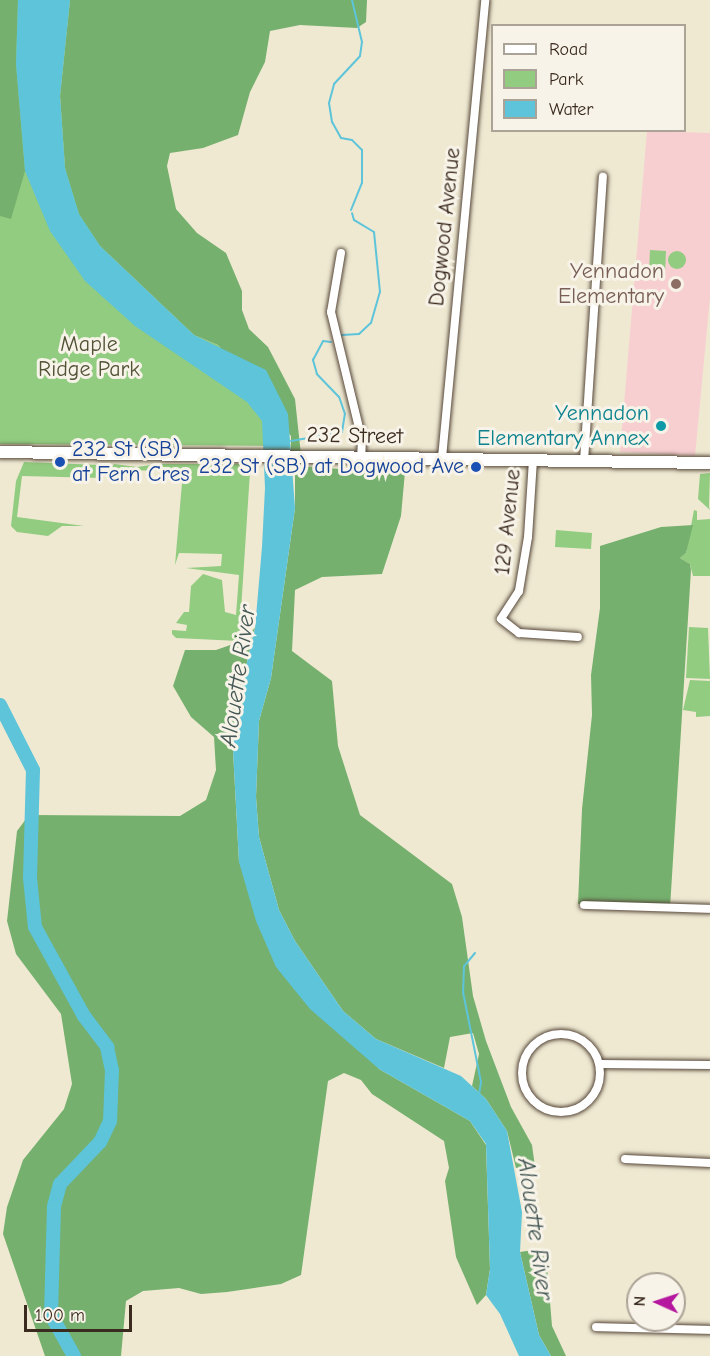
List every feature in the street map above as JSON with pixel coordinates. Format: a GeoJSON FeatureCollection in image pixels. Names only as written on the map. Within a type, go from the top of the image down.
{"type":"FeatureCollection","features":[{"type":"Feature","properties":{"kind":"main road","name":"232 Street"},"geometry":{"type":"LineString","coordinates":[[0,452],[710,463]]}},
{"type":"Feature","properties":{"kind":"street","name":"Dogwood Avenue"},"geometry":{"type":"LineString","coordinates":[[442,458],[485,0]]}},
{"type":"Feature","properties":{"kind":"street"},"geometry":{"type":"LineString","coordinates":[[584,461],[603,177]]}},
{"type":"Feature","properties":{"kind":"street"},"geometry":{"type":"LineString","coordinates":[[341,253],[331,312],[362,440],[362,457]]}},
{"type":"Feature","properties":{"kind":"street","name":"129 Avenue"},"geometry":{"type":"LineString","coordinates":[[533,460],[528,537],[519,591],[501,620],[519,633],[578,637]]}},
{"type":"Feature","properties":{"kind":"street"},"geometry":{"type":"LineString","coordinates":[[584,905],[710,909]]}},
{"type":"Feature","properties":{"kind":"street"},"geometry":{"type":"LineString","coordinates":[[555,1034],[575,1036],[586,1043],[600,1064],[597,1090],[590,1101],[573,1111],[561,1113],[542,1108],[532,1100],[523,1083],[522,1070],[529,1051],[543,1038],[555,1034]]}},
{"type":"Feature","properties":{"kind":"street"},"geometry":{"type":"LineString","coordinates":[[600,1064],[710,1065]]}},
{"type":"Feature","properties":{"kind":"street"},"geometry":{"type":"LineString","coordinates":[[625,1159],[710,1163]]}},
{"type":"Feature","properties":{"kind":"street"},"geometry":{"type":"LineString","coordinates":[[596,1327],[710,1330]]}},
{"type":"Feature","properties":{"kind":"shaded area"},"geometry":{"type":"Polygon","coordinates":[[[647,132],[710,133],[710,297],[695,456],[620,452],[647,132]]]}},
{"type":"Feature","properties":{"kind":"green space","name":"Maple Ridge Park"},"geometry":{"type":"Polygon","coordinates":[[[0,0],[70,0],[60,96],[65,168],[100,246],[194,335],[218,345],[291,446],[0,444],[0,0]]]}},
{"type":"Feature","properties":{"kind":"green space"},"geometry":{"type":"Polygon","coordinates":[[[0,0],[18,0],[16,64],[25,171],[11,219],[0,216],[0,0]]]}},
{"type":"Feature","properties":{"kind":"green space"},"geometry":{"type":"Polygon","coordinates":[[[70,0],[367,0],[366,22],[357,28],[300,25],[270,31],[265,62],[250,92],[238,135],[203,148],[170,153],[167,166],[176,209],[197,233],[226,253],[242,291],[242,310],[249,329],[268,347],[295,399],[301,455],[291,454],[291,436],[218,345],[194,335],[100,246],[79,214],[65,168],[60,96],[70,0]]]}},
{"type":"Feature","properties":{"kind":"green space"},"geometry":{"type":"Polygon","coordinates":[[[650,250],[666,251],[665,274],[649,273],[650,250]]]}},
{"type":"Feature","properties":{"kind":"green space"},"geometry":{"type":"Polygon","coordinates":[[[677,251],[683,254],[686,260],[683,266],[677,269],[671,266],[668,260],[671,254],[677,251]]]}},
{"type":"Feature","properties":{"kind":"green space"},"geometry":{"type":"Polygon","coordinates":[[[24,462],[101,465],[102,478],[22,476],[17,517],[84,526],[62,526],[48,536],[17,532],[11,526],[16,481],[24,462]]]}},
{"type":"Feature","properties":{"kind":"green space"},"geometry":{"type":"Polygon","coordinates":[[[114,464],[137,467],[158,464],[257,464],[258,470],[250,472],[239,641],[176,638],[172,634],[172,630],[186,631],[187,625],[176,623],[184,612],[189,612],[191,586],[203,574],[222,580],[225,612],[236,615],[239,575],[186,568],[221,566],[222,554],[179,553],[175,565],[183,471],[111,470],[109,476],[109,471],[114,464]]]}},
{"type":"Feature","properties":{"kind":"green space"},"geometry":{"type":"Polygon","coordinates":[[[301,466],[353,470],[382,467],[405,472],[401,516],[382,574],[322,577],[295,590],[292,651],[332,681],[338,746],[360,815],[452,884],[462,917],[473,996],[486,1041],[511,1107],[532,1145],[535,1167],[516,1168],[507,1131],[486,1099],[472,1086],[479,1054],[473,1033],[450,1037],[444,1068],[376,1039],[343,1011],[295,941],[279,910],[259,837],[256,797],[259,721],[271,678],[295,508],[295,475],[301,466]]]}},
{"type":"Feature","properties":{"kind":"green space"},"geometry":{"type":"Polygon","coordinates":[[[710,473],[710,510],[698,499],[700,474],[710,473]]]}},
{"type":"Feature","properties":{"kind":"green space"},"geometry":{"type":"Polygon","coordinates":[[[694,510],[697,511],[697,520],[710,519],[710,576],[693,576],[690,564],[680,558],[686,553],[694,510]]]}},
{"type":"Feature","properties":{"kind":"green space"},"geometry":{"type":"Polygon","coordinates":[[[693,525],[686,553],[680,558],[690,564],[691,570],[670,908],[578,904],[582,809],[592,715],[591,675],[600,608],[600,546],[661,527],[693,525]]]}},
{"type":"Feature","properties":{"kind":"green space"},"geometry":{"type":"Polygon","coordinates":[[[556,530],[592,533],[591,549],[555,547],[556,530]]]}},
{"type":"Feature","properties":{"kind":"green space"},"geometry":{"type":"Polygon","coordinates":[[[689,627],[708,628],[710,679],[686,678],[689,627]]]}},
{"type":"Feature","properties":{"kind":"green space"},"geometry":{"type":"Polygon","coordinates":[[[255,628],[237,705],[233,750],[239,862],[379,1069],[470,1121],[486,1145],[490,1269],[486,1295],[477,1305],[456,1257],[445,1181],[449,1168],[444,1141],[372,1094],[361,1080],[344,1073],[328,1081],[301,1275],[281,1284],[227,1292],[201,1294],[179,1288],[143,1291],[126,1301],[121,1356],[45,1356],[3,1234],[7,1207],[23,1160],[64,1109],[72,1084],[61,1014],[16,954],[7,921],[17,831],[29,815],[180,816],[206,800],[216,770],[214,737],[191,717],[173,686],[185,650],[216,650],[239,642],[255,628]]]}},
{"type":"Feature","properties":{"kind":"green space"},"geometry":{"type":"Polygon","coordinates":[[[690,680],[710,681],[710,716],[696,717],[696,712],[683,710],[690,680]]]}},
{"type":"Feature","properties":{"kind":"green space"},"geometry":{"type":"Polygon","coordinates":[[[533,1250],[546,1253],[552,1326],[566,1356],[551,1356],[539,1335],[520,1252],[533,1250]]]}},
{"type":"Feature","properties":{"kind":"water"},"geometry":{"type":"Polygon","coordinates":[[[18,0],[70,0],[60,96],[65,168],[79,214],[100,246],[194,335],[266,370],[288,414],[295,508],[271,678],[259,721],[256,797],[259,837],[279,910],[295,941],[343,1011],[376,1039],[461,1076],[486,1099],[507,1131],[522,1212],[520,1252],[539,1335],[551,1356],[519,1356],[500,1314],[486,1295],[490,1269],[486,1144],[470,1121],[379,1069],[310,1009],[276,967],[256,921],[239,862],[233,750],[237,705],[255,628],[265,488],[262,421],[247,402],[135,326],[85,281],[50,231],[25,171],[16,64],[18,0]]]}},
{"type":"Feature","properties":{"kind":"waterway"},"geometry":{"type":"LineString","coordinates":[[351,210],[362,183],[362,150],[352,140],[341,138],[332,122],[329,103],[334,84],[360,56],[362,42],[352,0]]}},
{"type":"Feature","properties":{"kind":"waterway"},"geometry":{"type":"LineString","coordinates":[[342,335],[359,334],[371,323],[380,292],[374,232],[354,220],[352,213]]}},
{"type":"Feature","properties":{"kind":"waterway"},"geometry":{"type":"LineString","coordinates":[[291,441],[342,432],[345,414],[339,397],[317,374],[313,360],[323,341],[331,342]]}},
{"type":"Feature","properties":{"kind":"waterway"},"geometry":{"type":"LineString","coordinates":[[0,705],[33,770],[30,878],[35,927],[84,1016],[107,1047],[112,1070],[110,1121],[100,1142],[60,1184],[54,1207],[51,1315],[74,1356]]}},
{"type":"Feature","properties":{"kind":"waterway"},"geometry":{"type":"LineString","coordinates":[[475,953],[464,966],[463,992],[481,1082],[479,1095]]}},
{"type":"Feature","properties":{"kind":"place","name":"Yennadon Elementary"},"geometry":{"type":"Point","coordinates":[676,284]}},
{"type":"Feature","properties":{"kind":"place","name":"Yennadon Elementary Annex"},"geometry":{"type":"Point","coordinates":[661,426]}},
{"type":"Feature","properties":{"kind":"place","name":"232 St (SB) at Fern Cres"},"geometry":{"type":"Point","coordinates":[60,462]}},
{"type":"Feature","properties":{"kind":"place","name":"232 St (SB) at Dogwood Ave"},"geometry":{"type":"Point","coordinates":[476,467]}},
{"type":"Feature","properties":{"kind":"water label","name":"Alouette River"},"geometry":{"type":"Point","coordinates":[238,676]}},
{"type":"Feature","properties":{"kind":"water label","name":"Alouette River"},"geometry":{"type":"Point","coordinates":[535,1229]}}]}
